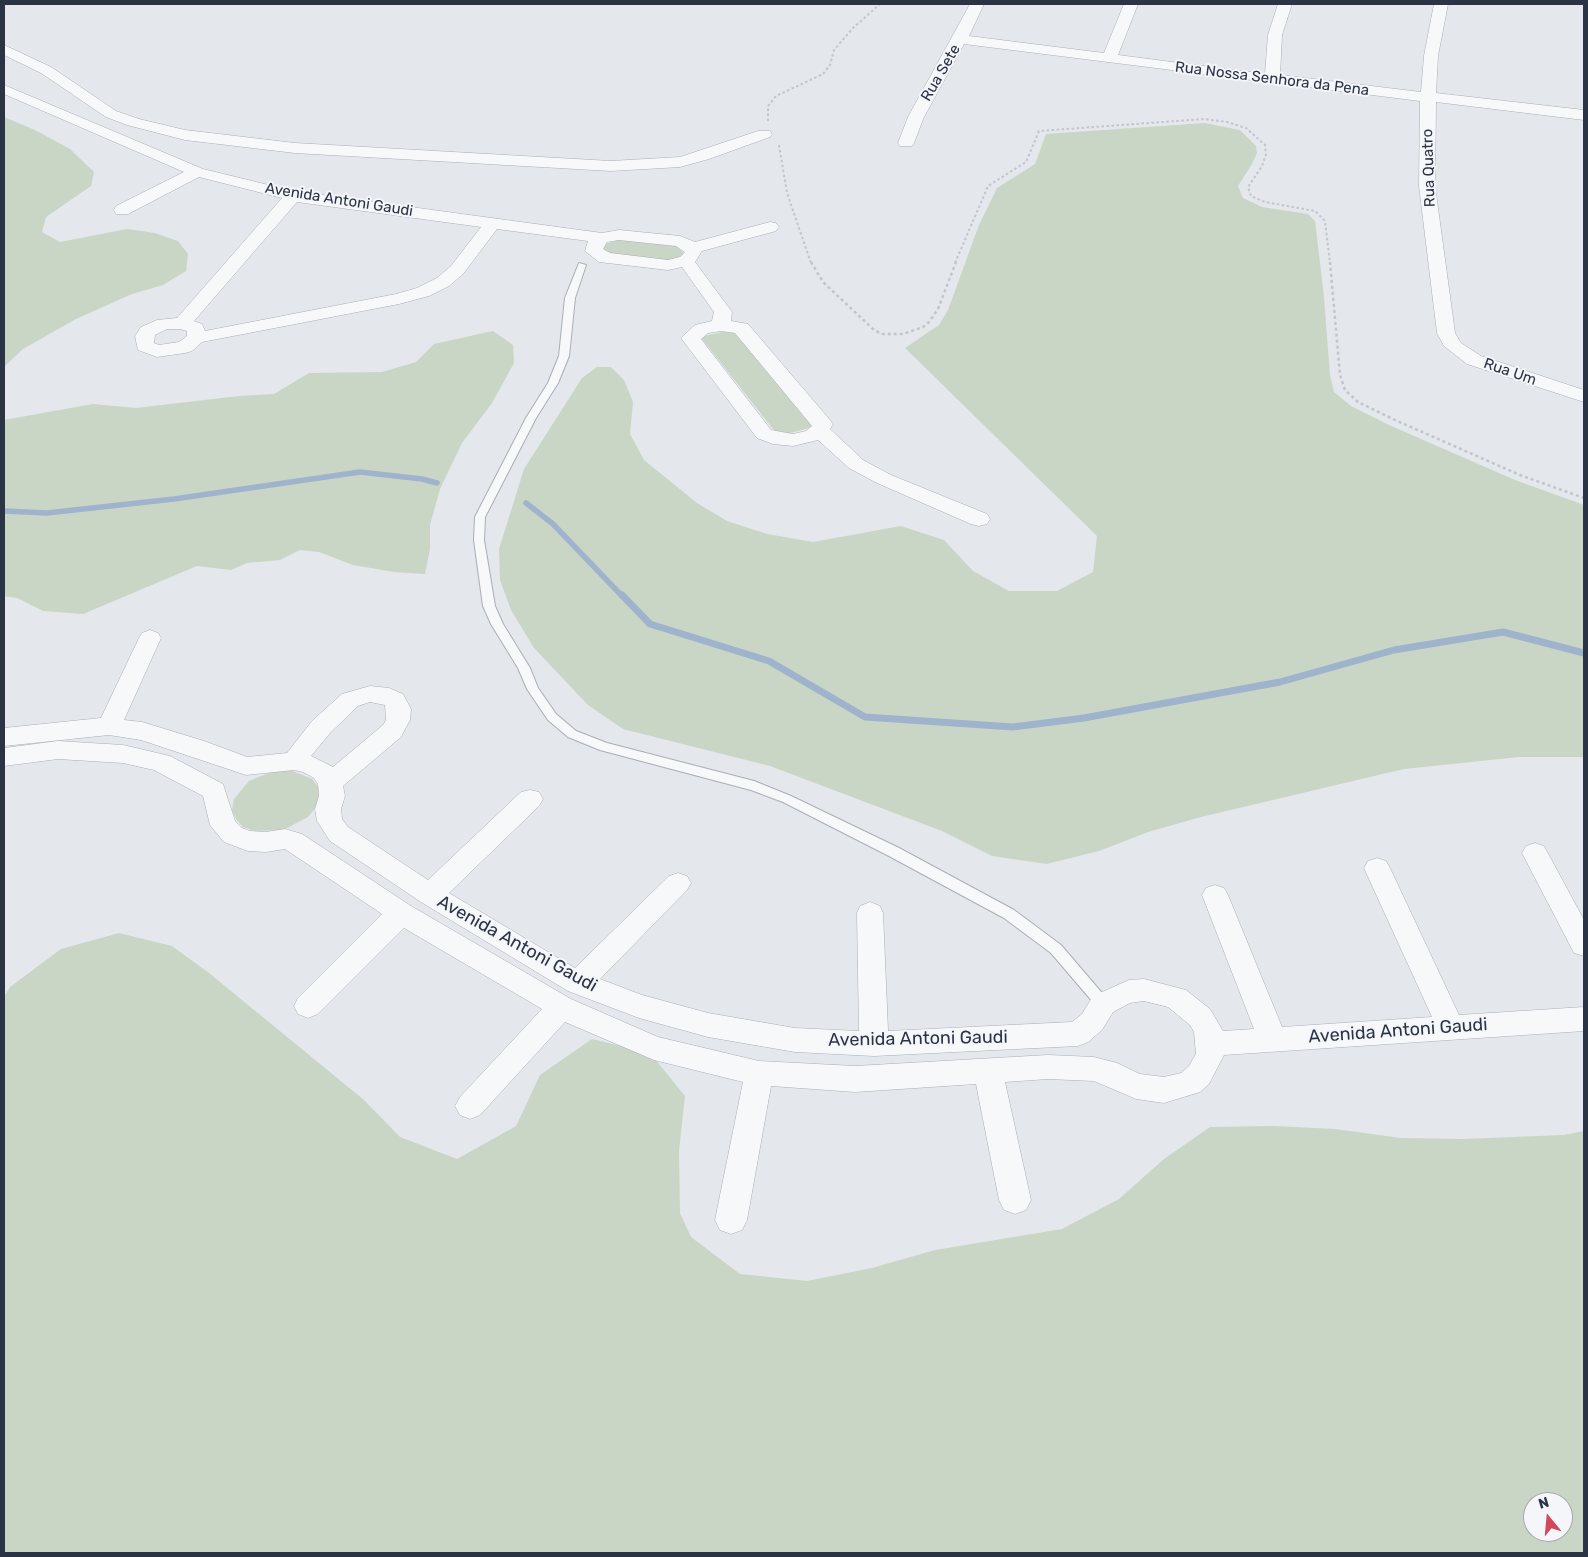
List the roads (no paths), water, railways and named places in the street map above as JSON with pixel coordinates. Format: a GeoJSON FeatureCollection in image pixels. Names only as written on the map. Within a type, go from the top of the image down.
{"type":"FeatureCollection","features":[{"type":"Feature","properties":{"kind":"street","name":"Rua Sete"},"geometry":{"type":"LineString","coordinates":[[906,143],[916,117],[960,39],[977,4]]}},
{"type":"Feature","properties":{"kind":"street"},"geometry":{"type":"LineString","coordinates":[[1109,58],[1131,4]]}},
{"type":"Feature","properties":{"kind":"street"},"geometry":{"type":"LineString","coordinates":[[1272,79],[1275,35],[1285,4]]}},
{"type":"Feature","properties":{"kind":"street","name":"Rua Quatro"},"geometry":{"type":"LineString","coordinates":[[1442,4],[1431,56],[1428,98],[1427,186],[1446,333]]}},
{"type":"Feature","properties":{"kind":"street","name":"Rua Nossa Senhora da Pena"},"geometry":{"type":"LineString","coordinates":[[960,39],[1272,79],[1584,115]]}},
{"type":"Feature","properties":{"kind":"street"},"geometry":{"type":"LineString","coordinates":[[4,49],[46,70],[98,106],[133,122],[185,135],[295,148],[611,166],[680,162],[721,150],[764,134]]}},
{"type":"Feature","properties":{"kind":"street","name":"Avenida Antoni Gaudi"},"geometry":{"type":"LineString","coordinates":[[4,89],[197,172],[293,196],[602,238],[619,235],[680,241],[689,255]]}},
{"type":"Feature","properties":{"kind":"street"},"geometry":{"type":"LineString","coordinates":[[122,210],[197,172]]}},
{"type":"Feature","properties":{"kind":"street"},"geometry":{"type":"LineString","coordinates":[[182,323],[293,196]]}},
{"type":"Feature","properties":{"kind":"street"},"geometry":{"type":"LineString","coordinates":[[196,338],[195,328],[182,323],[164,324],[148,331],[143,341],[145,346],[157,351],[167,351],[185,347],[196,338],[399,299],[423,292],[443,282],[456,270],[492,224]]}},
{"type":"Feature","properties":{"kind":"street"},"geometry":{"type":"LineString","coordinates":[[602,238],[596,242],[594,252],[605,258],[668,265],[689,255],[770,227]]}},
{"type":"Feature","properties":{"kind":"street"},"geometry":{"type":"LineString","coordinates":[[689,255],[723,312],[721,325]]}},
{"type":"Feature","properties":{"kind":"street"},"geometry":{"type":"LineString","coordinates":[[721,325],[741,328],[823,424],[820,430],[813,435],[793,440],[783,440],[764,434],[690,338],[702,329],[721,325]]}},
{"type":"Feature","properties":{"kind":"street","name":"Rua Um"},"geometry":{"type":"LineString","coordinates":[[1446,333],[1454,346],[1474,360],[1584,396]]}},
{"type":"Feature","properties":{"kind":"street"},"geometry":{"type":"LineString","coordinates":[[820,430],[856,464],[884,479],[979,518]]}},
{"type":"Feature","properties":{"kind":"street"},"geometry":{"type":"LineString","coordinates":[[108,726],[150,638]]}},
{"type":"Feature","properties":{"kind":"street"},"geometry":{"type":"LineString","coordinates":[[4,738],[108,726],[142,731],[195,747],[246,766],[294,761],[310,765],[323,772],[330,783],[392,731],[398,720],[399,709],[395,700],[389,696],[370,694],[350,700],[321,727],[294,761]]}},
{"type":"Feature","properties":{"kind":"street","name":"Avenida Antoni Gaudi"},"geometry":{"type":"LineString","coordinates":[[4,757],[58,750],[123,754],[161,762],[214,791],[223,825],[233,834],[248,841],[293,841],[401,913],[561,1007],[654,1048],[759,1073],[856,1078],[1048,1067],[1094,1069],[1107,1072],[1136,1086],[1164,1090],[1178,1088],[1199,1075],[1210,1055],[1211,1044],[1208,1030],[1200,1017],[1176,998],[1152,991],[1129,992],[1115,996],[1103,1004],[1092,1022],[1078,1034],[874,1044],[795,1040],[708,1025],[638,1006],[578,983],[430,895],[339,834],[330,820],[328,809],[332,796],[330,783]]}},
{"type":"Feature","properties":{"kind":"street"},"geometry":{"type":"LineString","coordinates":[[430,895],[530,799]]}},
{"type":"Feature","properties":{"kind":"street"},"geometry":{"type":"LineString","coordinates":[[1535,853],[1584,944]]}},
{"type":"Feature","properties":{"kind":"street"},"geometry":{"type":"LineString","coordinates":[[1377,868],[1451,1028]]}},
{"type":"Feature","properties":{"kind":"street"},"geometry":{"type":"LineString","coordinates":[[578,983],[678,883]]}},
{"type":"Feature","properties":{"kind":"street"},"geometry":{"type":"LineString","coordinates":[[1215,895],[1272,1039]]}},
{"type":"Feature","properties":{"kind":"street"},"geometry":{"type":"LineString","coordinates":[[308,1006],[401,913]]}},
{"type":"Feature","properties":{"kind":"street"},"geometry":{"type":"LineString","coordinates":[[870,913],[874,1044]]}},
{"type":"Feature","properties":{"kind":"street"},"geometry":{"type":"LineString","coordinates":[[470,1106],[561,1007]]}},
{"type":"Feature","properties":{"kind":"street","name":"Avenida Antoni Gaudi"},"geometry":{"type":"LineString","coordinates":[[1211,1044],[1584,1019]]}},
{"type":"Feature","properties":{"kind":"street"},"geometry":{"type":"LineString","coordinates":[[988,1070],[1015,1200]]}},
{"type":"Feature","properties":{"kind":"street"},"geometry":{"type":"LineString","coordinates":[[731,1220],[759,1073]]}},
{"type":"Feature","properties":{"kind":"lane"},"geometry":{"type":"LineString","coordinates":[[582,266],[570,298],[564,356],[553,383],[527,425],[480,518],[479,540],[489,606],[497,624],[524,668],[533,689],[547,710],[572,734],[604,747],[754,786],[787,799],[894,852],[1009,914],[1056,949],[1103,1004]]}},
{"type":"Feature","properties":{"kind":"waterway"},"geometry":{"type":"LineString","coordinates":[[4,511],[47,513],[174,499],[360,472],[422,479],[437,483]]}},
{"type":"Feature","properties":{"kind":"waterway"},"geometry":{"type":"LineString","coordinates":[[526,503],[553,524],[623,597]]}},
{"type":"Feature","properties":{"kind":"waterway"},"geometry":{"type":"LineString","coordinates":[[622,595],[650,624],[769,661],[865,717],[1013,727],[1084,718],[1280,682],[1394,650],[1503,632],[1584,653]]}}]}
